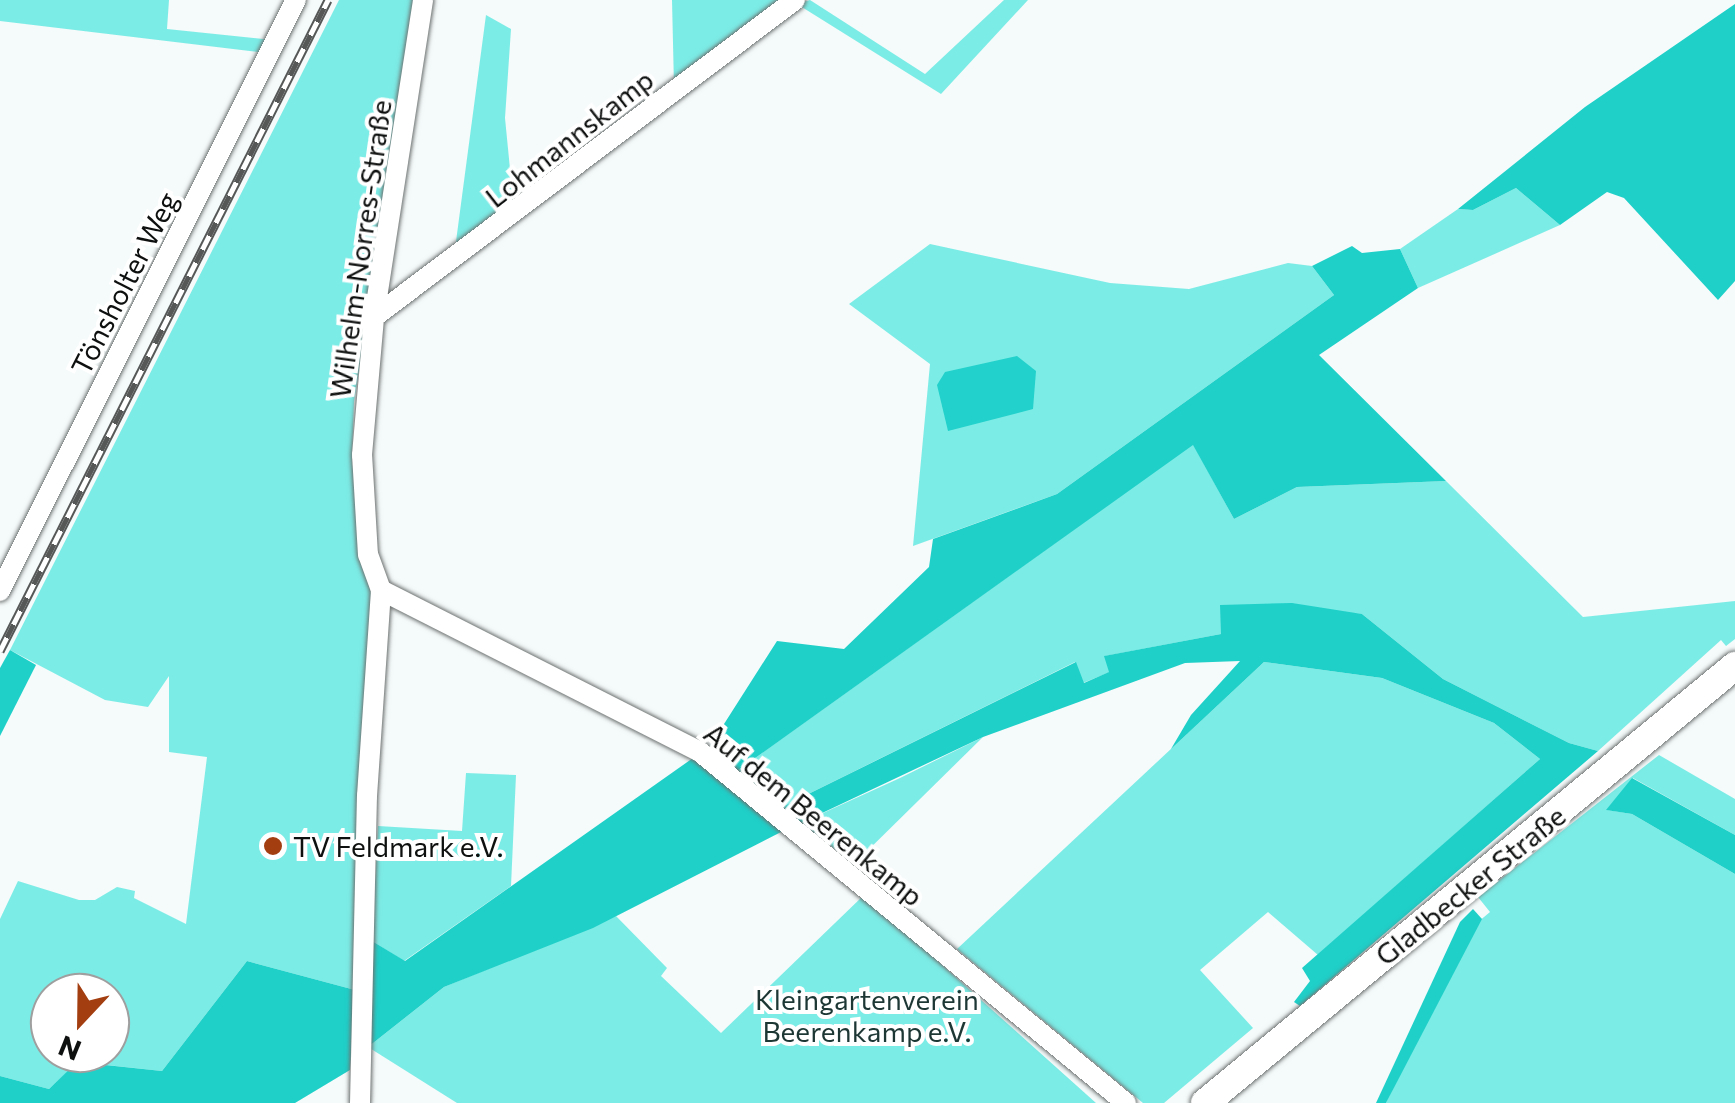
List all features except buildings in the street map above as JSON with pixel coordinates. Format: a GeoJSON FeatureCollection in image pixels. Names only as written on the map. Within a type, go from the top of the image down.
{"type":"FeatureCollection","features":[{"type":"Feature","properties":{"kind":"main road","name":"Gladbecker Straße"},"geometry":{"type":"LineString","coordinates":[[1205,1103],[1735,666]]}},
{"type":"Feature","properties":{"kind":"street","name":"Tönsholter Weg"},"geometry":{"type":"LineString","coordinates":[[0,591],[296,0]]}},
{"type":"Feature","properties":{"kind":"street","name":"Wilhelm-Norres-Straße"},"geometry":{"type":"LineString","coordinates":[[360,1103],[362,984],[382,590],[368,555],[362,455],[374,317],[424,0]]}},
{"type":"Feature","properties":{"kind":"street","name":"Lohmannskamp"},"geometry":{"type":"LineString","coordinates":[[374,317],[795,0]]}},
{"type":"Feature","properties":{"kind":"street","name":"Auf dem Beerenkamp"},"geometry":{"type":"LineString","coordinates":[[382,590],[700,752],[1126,1103]]}},
{"type":"Feature","properties":{"kind":"green space"},"geometry":{"type":"Polygon","coordinates":[[[0,0],[169,0],[167,29],[272,40],[266,53],[0,21],[0,0]]]}},
{"type":"Feature","properties":{"kind":"green space"},"geometry":{"type":"Polygon","coordinates":[[[339,0],[418,0],[354,402],[352,459],[363,566],[373,598],[355,990],[247,961],[162,1071],[130,1068],[130,973],[30,973],[30,1073],[66,1073],[49,1089],[0,1076],[0,919],[18,881],[79,900],[95,900],[117,887],[135,891],[134,898],[186,924],[207,757],[169,752],[169,676],[148,707],[105,700],[10,650],[339,0]]]}},
{"type":"Feature","properties":{"kind":"green space"},"geometry":{"type":"Polygon","coordinates":[[[672,0],[788,0],[674,86],[672,0]]]}},
{"type":"Feature","properties":{"kind":"green space"},"geometry":{"type":"Polygon","coordinates":[[[810,0],[925,74],[1004,0],[1028,0],[941,94],[797,4],[810,0]]]}},
{"type":"Feature","properties":{"kind":"green space"},"geometry":{"type":"Polygon","coordinates":[[[486,15],[511,29],[505,118],[514,210],[455,249],[486,15]]]}},
{"type":"Feature","properties":{"kind":"green space"},"geometry":{"type":"Polygon","coordinates":[[[1516,188],[1560,225],[1418,288],[1400,249],[1458,209],[1473,210],[1516,188]]]}},
{"type":"Feature","properties":{"kind":"green space"},"geometry":{"type":"Polygon","coordinates":[[[930,244],[1110,283],[1189,289],[1288,263],[1312,266],[1334,295],[1057,494],[913,546],[930,364],[849,304],[930,244]]]}},
{"type":"Feature","properties":{"kind":"green space"},"geometry":{"type":"Polygon","coordinates":[[[1193,444],[1234,519],[1297,487],[1446,481],[1583,617],[1735,601],[1735,639],[1726,646],[1721,640],[1598,751],[1569,743],[1443,679],[1362,614],[1221,605],[1221,634],[1105,656],[1110,672],[1083,683],[1075,662],[782,807],[737,771],[1193,444]]]}},
{"type":"Feature","properties":{"kind":"green space"},"geometry":{"type":"Polygon","coordinates":[[[1264,662],[1382,678],[1494,723],[1540,759],[1318,955],[1268,912],[1200,970],[1253,1028],[1164,1103],[1143,1103],[957,949],[1264,662]]]}},
{"type":"Feature","properties":{"kind":"green space"},"geometry":{"type":"Polygon","coordinates":[[[983,737],[854,864],[801,823],[900,778],[983,737]]]}},
{"type":"Feature","properties":{"kind":"green space"},"geometry":{"type":"Polygon","coordinates":[[[1659,755],[1735,799],[1735,835],[1633,778],[1607,810],[1632,814],[1735,874],[1735,1103],[1386,1103],[1472,927],[1490,912],[1478,897],[1659,755]]]}},
{"type":"Feature","properties":{"kind":"green space"},"geometry":{"type":"Polygon","coordinates":[[[466,773],[516,775],[511,886],[404,961],[372,941],[378,826],[462,831],[466,773]]]}},
{"type":"Feature","properties":{"kind":"green space","name":"Kleingartenverein Beerenkamp e.V."},"geometry":{"type":"Polygon","coordinates":[[[864,895],[1096,1103],[457,1103],[368,1047],[444,987],[616,916],[667,968],[661,976],[721,1033],[864,895]]]}},
{"type":"Feature","properties":{"kind":"shaded area"},"geometry":{"type":"Polygon","coordinates":[[[1735,4],[1735,281],[1718,300],[1624,198],[1607,192],[1560,225],[1516,188],[1473,210],[1458,209],[1585,107],[1735,4]]]}},
{"type":"Feature","properties":{"kind":"shaded area"},"geometry":{"type":"Polygon","coordinates":[[[1352,246],[1362,253],[1400,249],[1418,288],[1319,355],[1446,481],[1297,487],[1234,519],[1193,445],[737,771],[710,746],[777,641],[844,649],[929,567],[933,539],[1057,494],[1334,295],[1312,266],[1352,246]]]}},
{"type":"Feature","properties":{"kind":"shaded area"},"geometry":{"type":"Polygon","coordinates":[[[1017,356],[1036,371],[1033,409],[948,431],[937,385],[945,372],[1017,356]]]}},
{"type":"Feature","properties":{"kind":"shaded area"},"geometry":{"type":"Polygon","coordinates":[[[1292,603],[1362,614],[1443,679],[1569,743],[1598,751],[1300,1006],[1294,1002],[1310,981],[1302,968],[1540,759],[1494,723],[1382,678],[1264,662],[1171,749],[1191,715],[1240,661],[1185,663],[983,737],[801,823],[782,807],[1076,662],[1084,683],[1109,672],[1104,656],[1221,634],[1220,605],[1292,603]]]}},
{"type":"Feature","properties":{"kind":"shaded area"},"geometry":{"type":"Polygon","coordinates":[[[10,650],[36,665],[0,736],[0,668],[10,650]]]}},
{"type":"Feature","properties":{"kind":"shaded area"},"geometry":{"type":"Polygon","coordinates":[[[693,758],[783,831],[593,928],[444,987],[368,1047],[372,941],[405,961],[693,758]]]}},
{"type":"Feature","properties":{"kind":"shaded area"},"geometry":{"type":"Polygon","coordinates":[[[1632,778],[1735,835],[1735,874],[1632,814],[1606,810],[1632,778]]]}},
{"type":"Feature","properties":{"kind":"shaded area"},"geometry":{"type":"Polygon","coordinates":[[[1473,909],[1482,919],[1386,1103],[1376,1103],[1460,922],[1473,909]]]}},
{"type":"Feature","properties":{"kind":"shaded area"},"geometry":{"type":"Polygon","coordinates":[[[247,961],[355,990],[350,1070],[295,1103],[0,1103],[0,1076],[49,1089],[66,1073],[130,1073],[130,1068],[162,1071],[247,961]]]}},
{"type":"Feature","properties":{"kind":"railway"},"geometry":{"type":"LineString","coordinates":[[0,651],[328,0]]}},
{"type":"Feature","properties":{"kind":"place","name":"TV Feldmark e.V."},"geometry":{"type":"Point","coordinates":[273,846]}}]}
